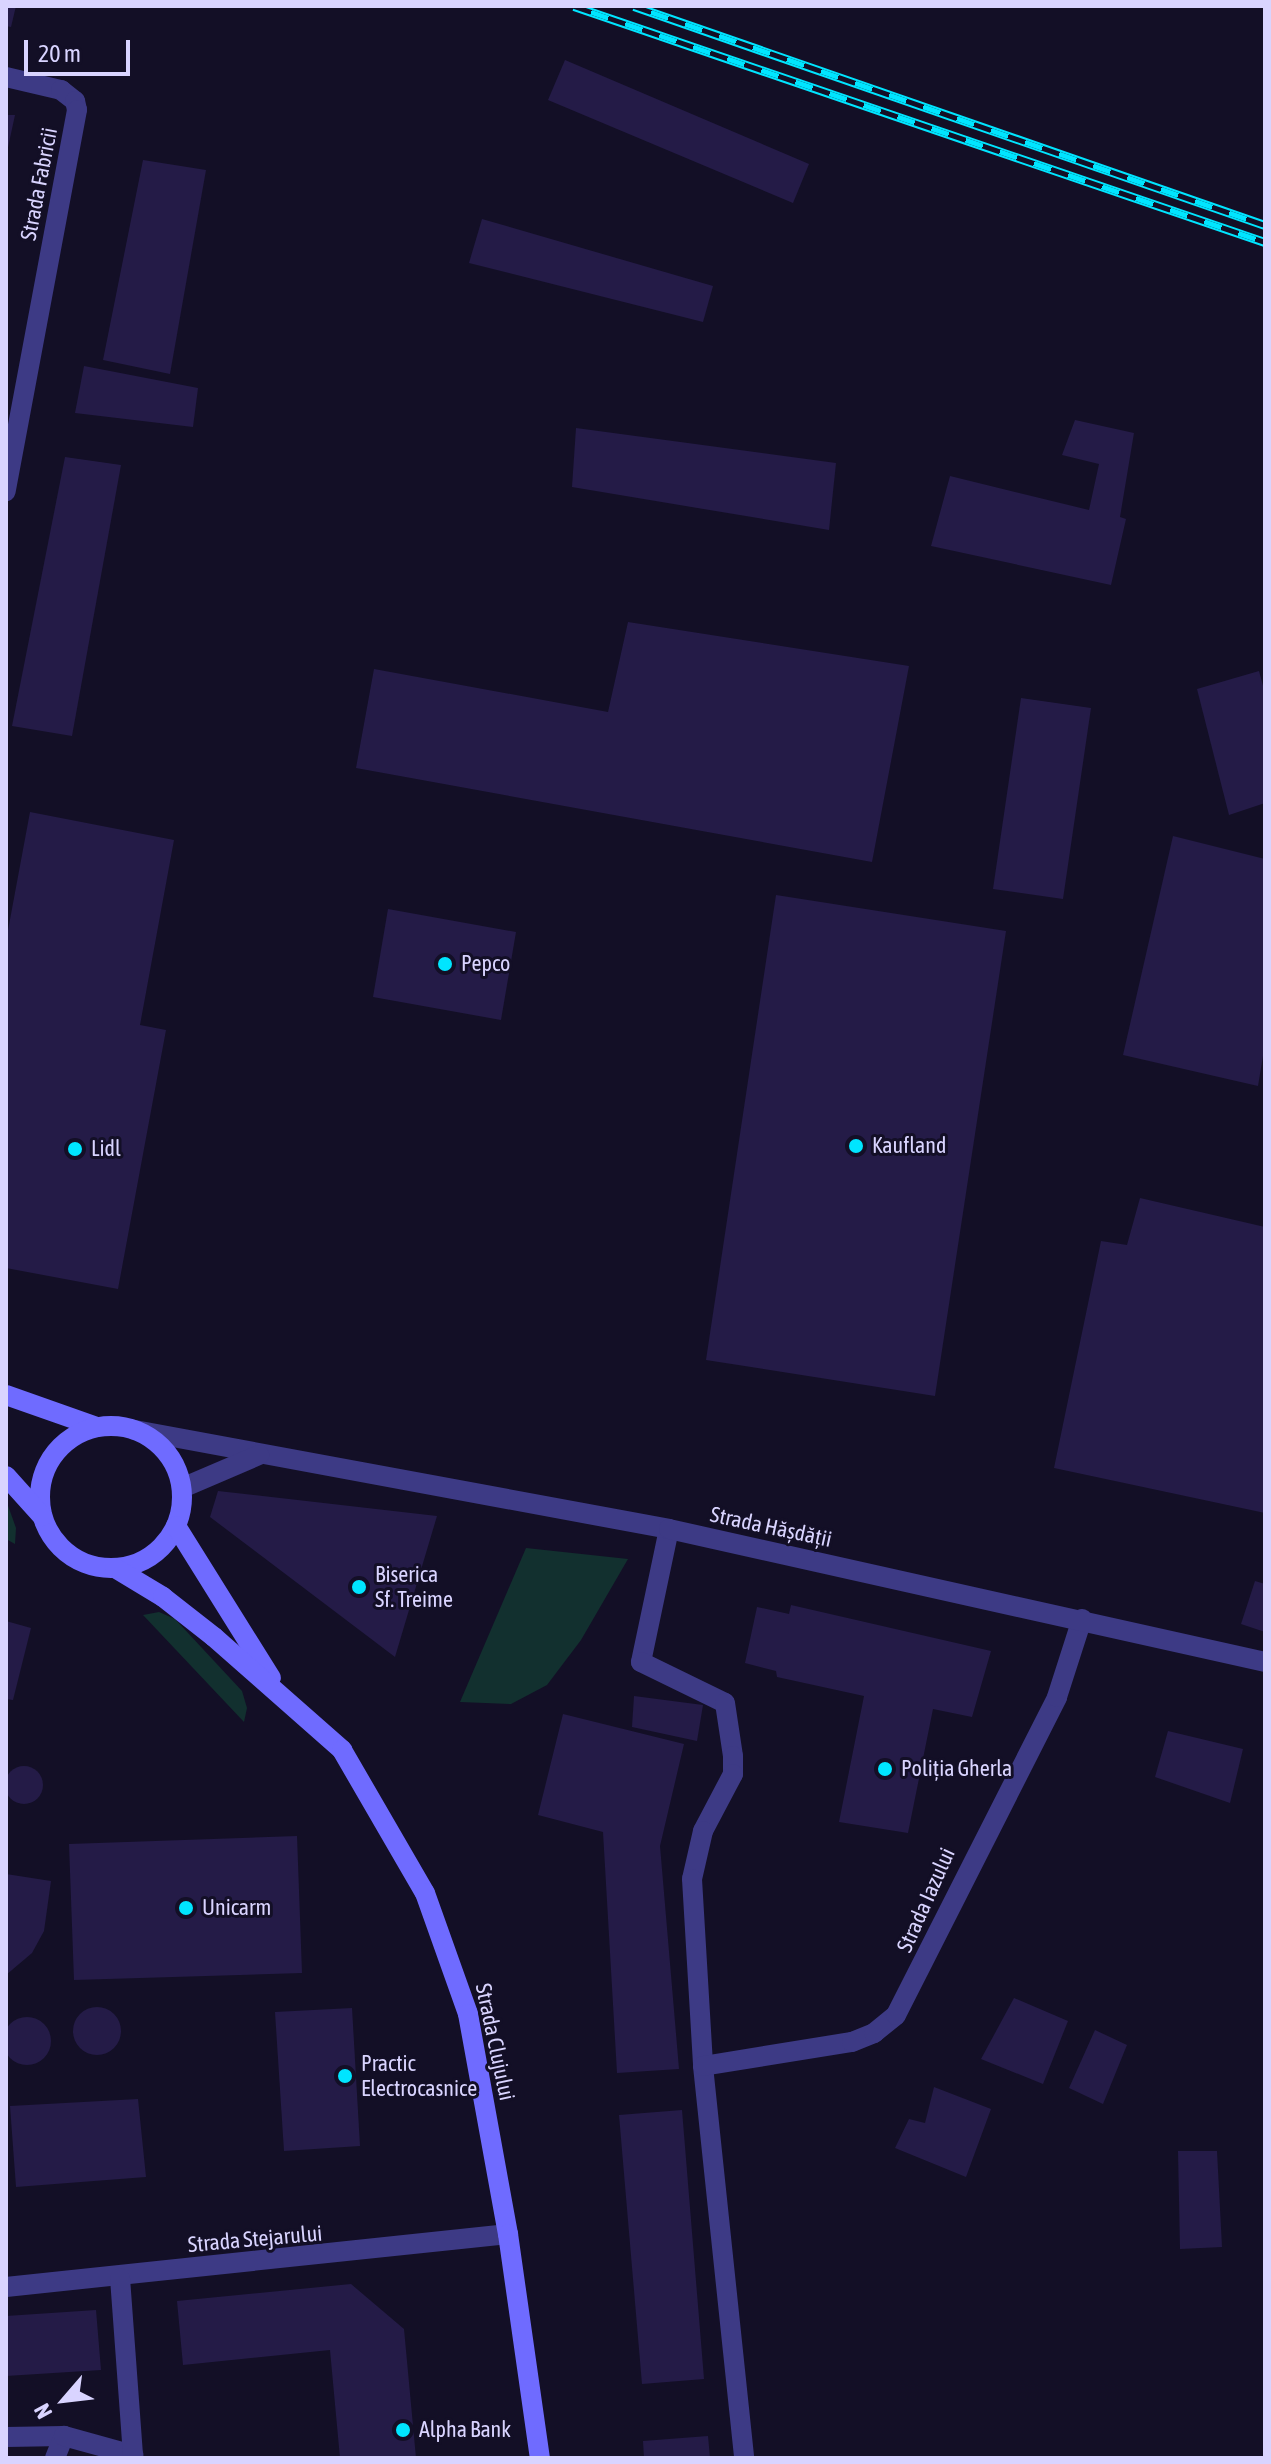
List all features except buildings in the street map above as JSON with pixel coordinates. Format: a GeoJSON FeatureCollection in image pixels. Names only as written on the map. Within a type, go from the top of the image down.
{"type":"FeatureCollection","features":[{"type":"Feature","properties":{"kind":"main road"},"geometry":{"type":"LineString","coordinates":[[6,1395],[97,1427],[135,1430],[167,1452],[182,1488],[176,1526],[151,1556],[115,1568]]}},
{"type":"Feature","properties":{"kind":"main road"},"geometry":{"type":"LineString","coordinates":[[42,1516],[41,1486],[50,1459],[63,1444],[97,1427]]}},
{"type":"Feature","properties":{"kind":"main road","name":"Strada Clujului"},"geometry":{"type":"LineString","coordinates":[[6,1476],[42,1516],[62,1548],[77,1560],[115,1568],[163,1597],[277,1688],[342,1750],[425,1893],[468,2014],[508,2234],[540,2458]]}},
{"type":"Feature","properties":{"kind":"main road","name":"Strada Clujului"},"geometry":{"type":"LineString","coordinates":[[176,1526],[277,1688]]}},
{"type":"Feature","properties":{"kind":"street","name":"Strada Fabricii"},"geometry":{"type":"LineString","coordinates":[[6,77],[61,90],[77,110],[6,491]]}},
{"type":"Feature","properties":{"kind":"street","name":"Strada Hășdății"},"geometry":{"type":"LineString","coordinates":[[135,1430],[669,1529],[1265,1662]]}},
{"type":"Feature","properties":{"kind":"street"},"geometry":{"type":"LineString","coordinates":[[182,1488],[263,1454]]}},
{"type":"Feature","properties":{"kind":"street"},"geometry":{"type":"LineString","coordinates":[[669,1529],[641,1662],[725,1703],[733,1756],[733,1774],[703,1831],[692,1879],[703,2066],[744,2458]]}},
{"type":"Feature","properties":{"kind":"street","name":"Strada Iazului"},"geometry":{"type":"LineString","coordinates":[[703,2066],[852,2042],[874,2033],[896,2015],[1057,1697],[1082,1619]]}},
{"type":"Feature","properties":{"kind":"street","name":"Strada Stejarului"},"geometry":{"type":"LineString","coordinates":[[6,2287],[120,2278],[508,2234]]}},
{"type":"Feature","properties":{"kind":"street"},"geometry":{"type":"LineString","coordinates":[[6,2437],[64,2436],[140,2457],[120,2278]]}},
{"type":"Feature","properties":{"kind":"street"},"geometry":{"type":"LineString","coordinates":[[55,2458],[64,2436]]}},
{"type":"Feature","properties":{"kind":"green space"},"geometry":{"type":"Polygon","coordinates":[[[6,1500],[16,1528],[15,1544],[6,1539],[6,1500]]]}},
{"type":"Feature","properties":{"kind":"green space"},"geometry":{"type":"Polygon","coordinates":[[[526,1548],[628,1559],[581,1640],[547,1685],[511,1704],[460,1702],[526,1548]]]}},
{"type":"Feature","properties":{"kind":"green space"},"geometry":{"type":"Polygon","coordinates":[[[159,1612],[175,1619],[242,1691],[247,1708],[244,1722],[143,1615],[159,1612]]]}},
{"type":"Feature","properties":{"kind":"railway"},"geometry":{"type":"LineString","coordinates":[[574,6],[1265,242]]}},
{"type":"Feature","properties":{"kind":"railway"},"geometry":{"type":"LineString","coordinates":[[634,6],[1265,225]]}},
{"type":"Feature","properties":{"kind":"place","name":"Pepco"},"geometry":{"type":"Point","coordinates":[445,964]}},
{"type":"Feature","properties":{"kind":"place","name":"Kaufland"},"geometry":{"type":"Point","coordinates":[856,1146]}},
{"type":"Feature","properties":{"kind":"place","name":"Lidl"},"geometry":{"type":"Point","coordinates":[75,1149]}},
{"type":"Feature","properties":{"kind":"place","name":"Biserica Sf. Treime"},"geometry":{"type":"Point","coordinates":[359,1587]}},
{"type":"Feature","properties":{"kind":"place","name":"Poliția Gherla"},"geometry":{"type":"Point","coordinates":[885,1769]}},
{"type":"Feature","properties":{"kind":"place","name":"Unicarm"},"geometry":{"type":"Point","coordinates":[186,1908]}},
{"type":"Feature","properties":{"kind":"place","name":"Practic Electrocasnice"},"geometry":{"type":"Point","coordinates":[345,2076]}},
{"type":"Feature","properties":{"kind":"place","name":"Alpha Bank"},"geometry":{"type":"Point","coordinates":[403,2430]}}]}
